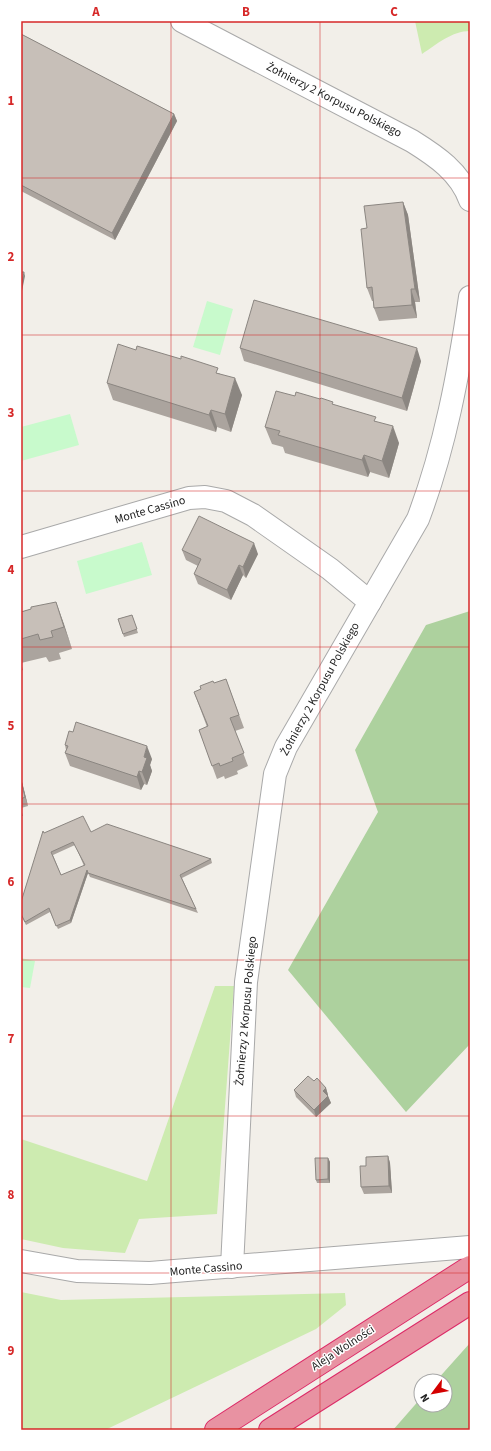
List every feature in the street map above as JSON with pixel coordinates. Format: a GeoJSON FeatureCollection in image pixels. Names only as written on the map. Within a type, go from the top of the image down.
{"type":"FeatureCollection","features":[{"type":"Feature","properties":{"kind":"highway","name":"Aleja Wolności"},"geometry":{"type":"LineString","coordinates":[[216,1430],[470,1267]]}},
{"type":"Feature","properties":{"kind":"highway"},"geometry":{"type":"LineString","coordinates":[[270,1430],[470,1303]]}},
{"type":"Feature","properties":{"kind":"street","name":"Żołnierzy 2 Korpusu Polskiego"},"geometry":{"type":"LineString","coordinates":[[182,21],[429,151],[457,176],[470,200]]}},
{"type":"Feature","properties":{"kind":"street","name":"Żołnierzy 2 Korpusu Polskiego"},"geometry":{"type":"LineString","coordinates":[[232,1267],[246,982],[275,774],[286,747],[418,519],[429,490],[444,434],[460,364],[470,297]]}},
{"type":"Feature","properties":{"kind":"street","name":"Monte Cassino"},"geometry":{"type":"LineString","coordinates":[[21,547],[189,498],[205,497],[226,501],[253,515],[330,569],[370,602]]}},
{"type":"Feature","properties":{"kind":"street","name":"Monte Cassino"},"geometry":{"type":"LineString","coordinates":[[21,1261],[77,1271],[106,1273],[150,1273],[470,1247]]}},
{"type":"Feature","properties":{"kind":"green space"},"geometry":{"type":"Polygon","coordinates":[[[415,21],[470,21],[470,31],[457,33],[439,42],[422,54],[415,21]]]}},
{"type":"Feature","properties":{"kind":"green space"},"geometry":{"type":"Polygon","coordinates":[[[207,301],[233,309],[220,355],[193,347],[207,301]]]}},
{"type":"Feature","properties":{"kind":"green space"},"geometry":{"type":"Polygon","coordinates":[[[70,414],[79,445],[21,461],[21,427],[70,414]]]}},
{"type":"Feature","properties":{"kind":"green space"},"geometry":{"type":"Polygon","coordinates":[[[142,542],[152,575],[86,594],[77,561],[142,542]]]}},
{"type":"Feature","properties":{"kind":"green space"},"geometry":{"type":"Polygon","coordinates":[[[470,611],[470,1044],[406,1112],[288,970],[378,812],[355,750],[426,625],[470,611]]]}},
{"type":"Feature","properties":{"kind":"green space"},"geometry":{"type":"Polygon","coordinates":[[[21,958],[35,961],[30,988],[21,987],[21,958]]]}},
{"type":"Feature","properties":{"kind":"green space"},"geometry":{"type":"Polygon","coordinates":[[[215,986],[234,986],[217,1214],[139,1219],[125,1253],[63,1248],[21,1239],[21,1139],[147,1181],[215,986]]]}},
{"type":"Feature","properties":{"kind":"green space"},"geometry":{"type":"Polygon","coordinates":[[[21,1292],[61,1300],[345,1293],[346,1305],[316,1329],[105,1430],[21,1430],[21,1292]]]}},
{"type":"Feature","properties":{"kind":"green space"},"geometry":{"type":"Polygon","coordinates":[[[470,1343],[470,1430],[393,1430],[413,1407],[413,1413],[453,1413],[453,1373],[443,1373],[470,1343]]]}},
{"type":"Feature","properties":{"kind":"building"},"geometry":{"type":"Polygon","coordinates":[[[21,34],[174,114],[112,233],[21,185],[21,34]]]}},
{"type":"Feature","properties":{"kind":"building"},"geometry":{"type":"Polygon","coordinates":[[[403,202],[415,289],[411,289],[412,305],[374,308],[372,287],[367,288],[361,229],[367,228],[364,206],[403,202]]]}},
{"type":"Feature","properties":{"kind":"building"},"geometry":{"type":"Polygon","coordinates":[[[21,272],[24,272],[21,287],[21,272]]]}},
{"type":"Feature","properties":{"kind":"building"},"geometry":{"type":"Polygon","coordinates":[[[254,300],[417,348],[402,398],[240,348],[254,300]]]}},
{"type":"Feature","properties":{"kind":"building"},"geometry":{"type":"Polygon","coordinates":[[[118,344],[136,350],[137,346],[181,359],[181,356],[218,368],[216,373],[235,378],[225,414],[211,410],[209,415],[107,383],[118,344]]]}},
{"type":"Feature","properties":{"kind":"building"},"geometry":{"type":"Polygon","coordinates":[[[276,391],[295,396],[296,392],[320,399],[321,398],[333,402],[332,404],[376,417],[374,421],[393,426],[382,461],[364,455],[362,460],[278,435],[280,431],[265,427],[276,391]]]}},
{"type":"Feature","properties":{"kind":"building"},"geometry":{"type":"Polygon","coordinates":[[[199,516],[254,543],[243,567],[239,565],[227,590],[194,574],[201,559],[182,550],[199,516]]]}},
{"type":"Feature","properties":{"kind":"building"},"geometry":{"type":"Polygon","coordinates":[[[56,602],[64,627],[51,631],[53,637],[40,640],[38,634],[21,639],[21,612],[31,609],[31,607],[56,602]]]}},
{"type":"Feature","properties":{"kind":"building"},"geometry":{"type":"Polygon","coordinates":[[[132,615],[137,629],[123,634],[118,619],[132,615]]]}},
{"type":"Feature","properties":{"kind":"building"},"geometry":{"type":"Polygon","coordinates":[[[226,679],[239,715],[230,718],[244,753],[232,758],[233,761],[220,766],[219,763],[212,766],[199,730],[208,726],[194,692],[201,689],[200,686],[213,681],[214,683],[226,679]]]}},
{"type":"Feature","properties":{"kind":"building"},"geometry":{"type":"Polygon","coordinates":[[[76,722],[147,746],[144,757],[147,758],[142,772],[139,771],[137,777],[65,753],[68,746],[65,745],[69,731],[73,732],[76,722]]]}},
{"type":"Feature","properties":{"kind":"building"},"geometry":{"type":"Polygon","coordinates":[[[21,781],[25,797],[21,799],[21,781]]]}},
{"type":"Feature","properties":{"kind":"building"},"geometry":{"type":"Polygon","coordinates":[[[83,816],[91,832],[107,824],[211,859],[180,875],[196,909],[88,873],[87,870],[70,920],[56,926],[49,908],[25,922],[21,914],[21,902],[43,831],[44,833],[83,816]],[[73,842],[51,852],[61,875],[85,865],[73,842]]]}},
{"type":"Feature","properties":{"kind":"building"},"geometry":{"type":"Polygon","coordinates":[[[308,1076],[314,1081],[317,1078],[326,1088],[323,1091],[328,1096],[314,1110],[294,1090],[308,1076]]]}},
{"type":"Feature","properties":{"kind":"building"},"geometry":{"type":"Polygon","coordinates":[[[388,1156],[389,1186],[361,1187],[360,1166],[366,1166],[366,1157],[388,1156]]]}},
{"type":"Feature","properties":{"kind":"building"},"geometry":{"type":"Polygon","coordinates":[[[315,1158],[328,1158],[328,1179],[316,1180],[315,1158]]]}}]}
